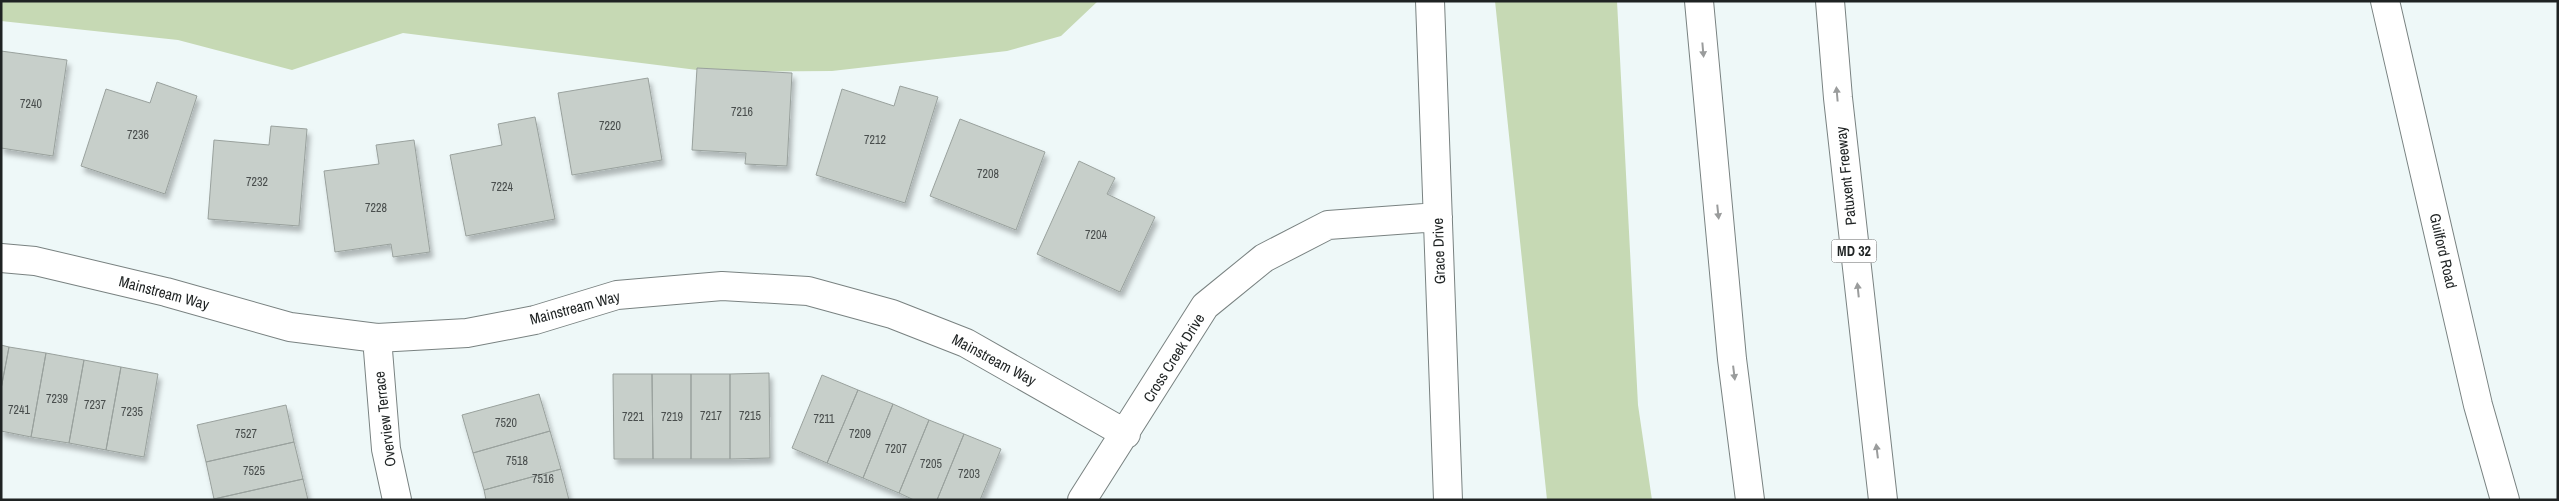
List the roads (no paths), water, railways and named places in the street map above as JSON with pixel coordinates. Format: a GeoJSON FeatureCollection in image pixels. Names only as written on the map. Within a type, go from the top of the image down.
{"type":"FeatureCollection","features":[{"type":"Feature","properties":{"kind":"main road","name":"Grace Drive"},"geometry":{"type":"LineString","coordinates":[[1430,1],[1448,500]]}},
{"type":"Feature","properties":{"kind":"main road"},"geometry":{"type":"LineString","coordinates":[[1699,1],[1732,350],[1750,500]]}},
{"type":"Feature","properties":{"kind":"main road","name":"Patuxent Freeway"},"geometry":{"type":"LineString","coordinates":[[1830,1],[1838,98],[1882,500]]}},
{"type":"Feature","properties":{"kind":"main road","name":"Guilford Road"},"geometry":{"type":"LineString","coordinates":[[2385,1],[2478,405],[2505,500]]}},
{"type":"Feature","properties":{"kind":"main road","name":"Cross Creek Drive"},"geometry":{"type":"LineString","coordinates":[[1082,500],[1126,434],[1205,306],[1264,258],[1328,225],[1438,217]]}},
{"type":"Feature","properties":{"kind":"main road","name":"Mainstream Way"},"geometry":{"type":"LineString","coordinates":[[1,258],[35,261],[147,288],[290,328],[377,338],[467,332],[535,320],[617,295],[722,286],[808,291],[892,314],[966,343],[1126,434]]}},
{"type":"Feature","properties":{"kind":"main road","name":"Overview Terrace"},"geometry":{"type":"LineString","coordinates":[[377,338],[386,449],[397,500]]}}]}
